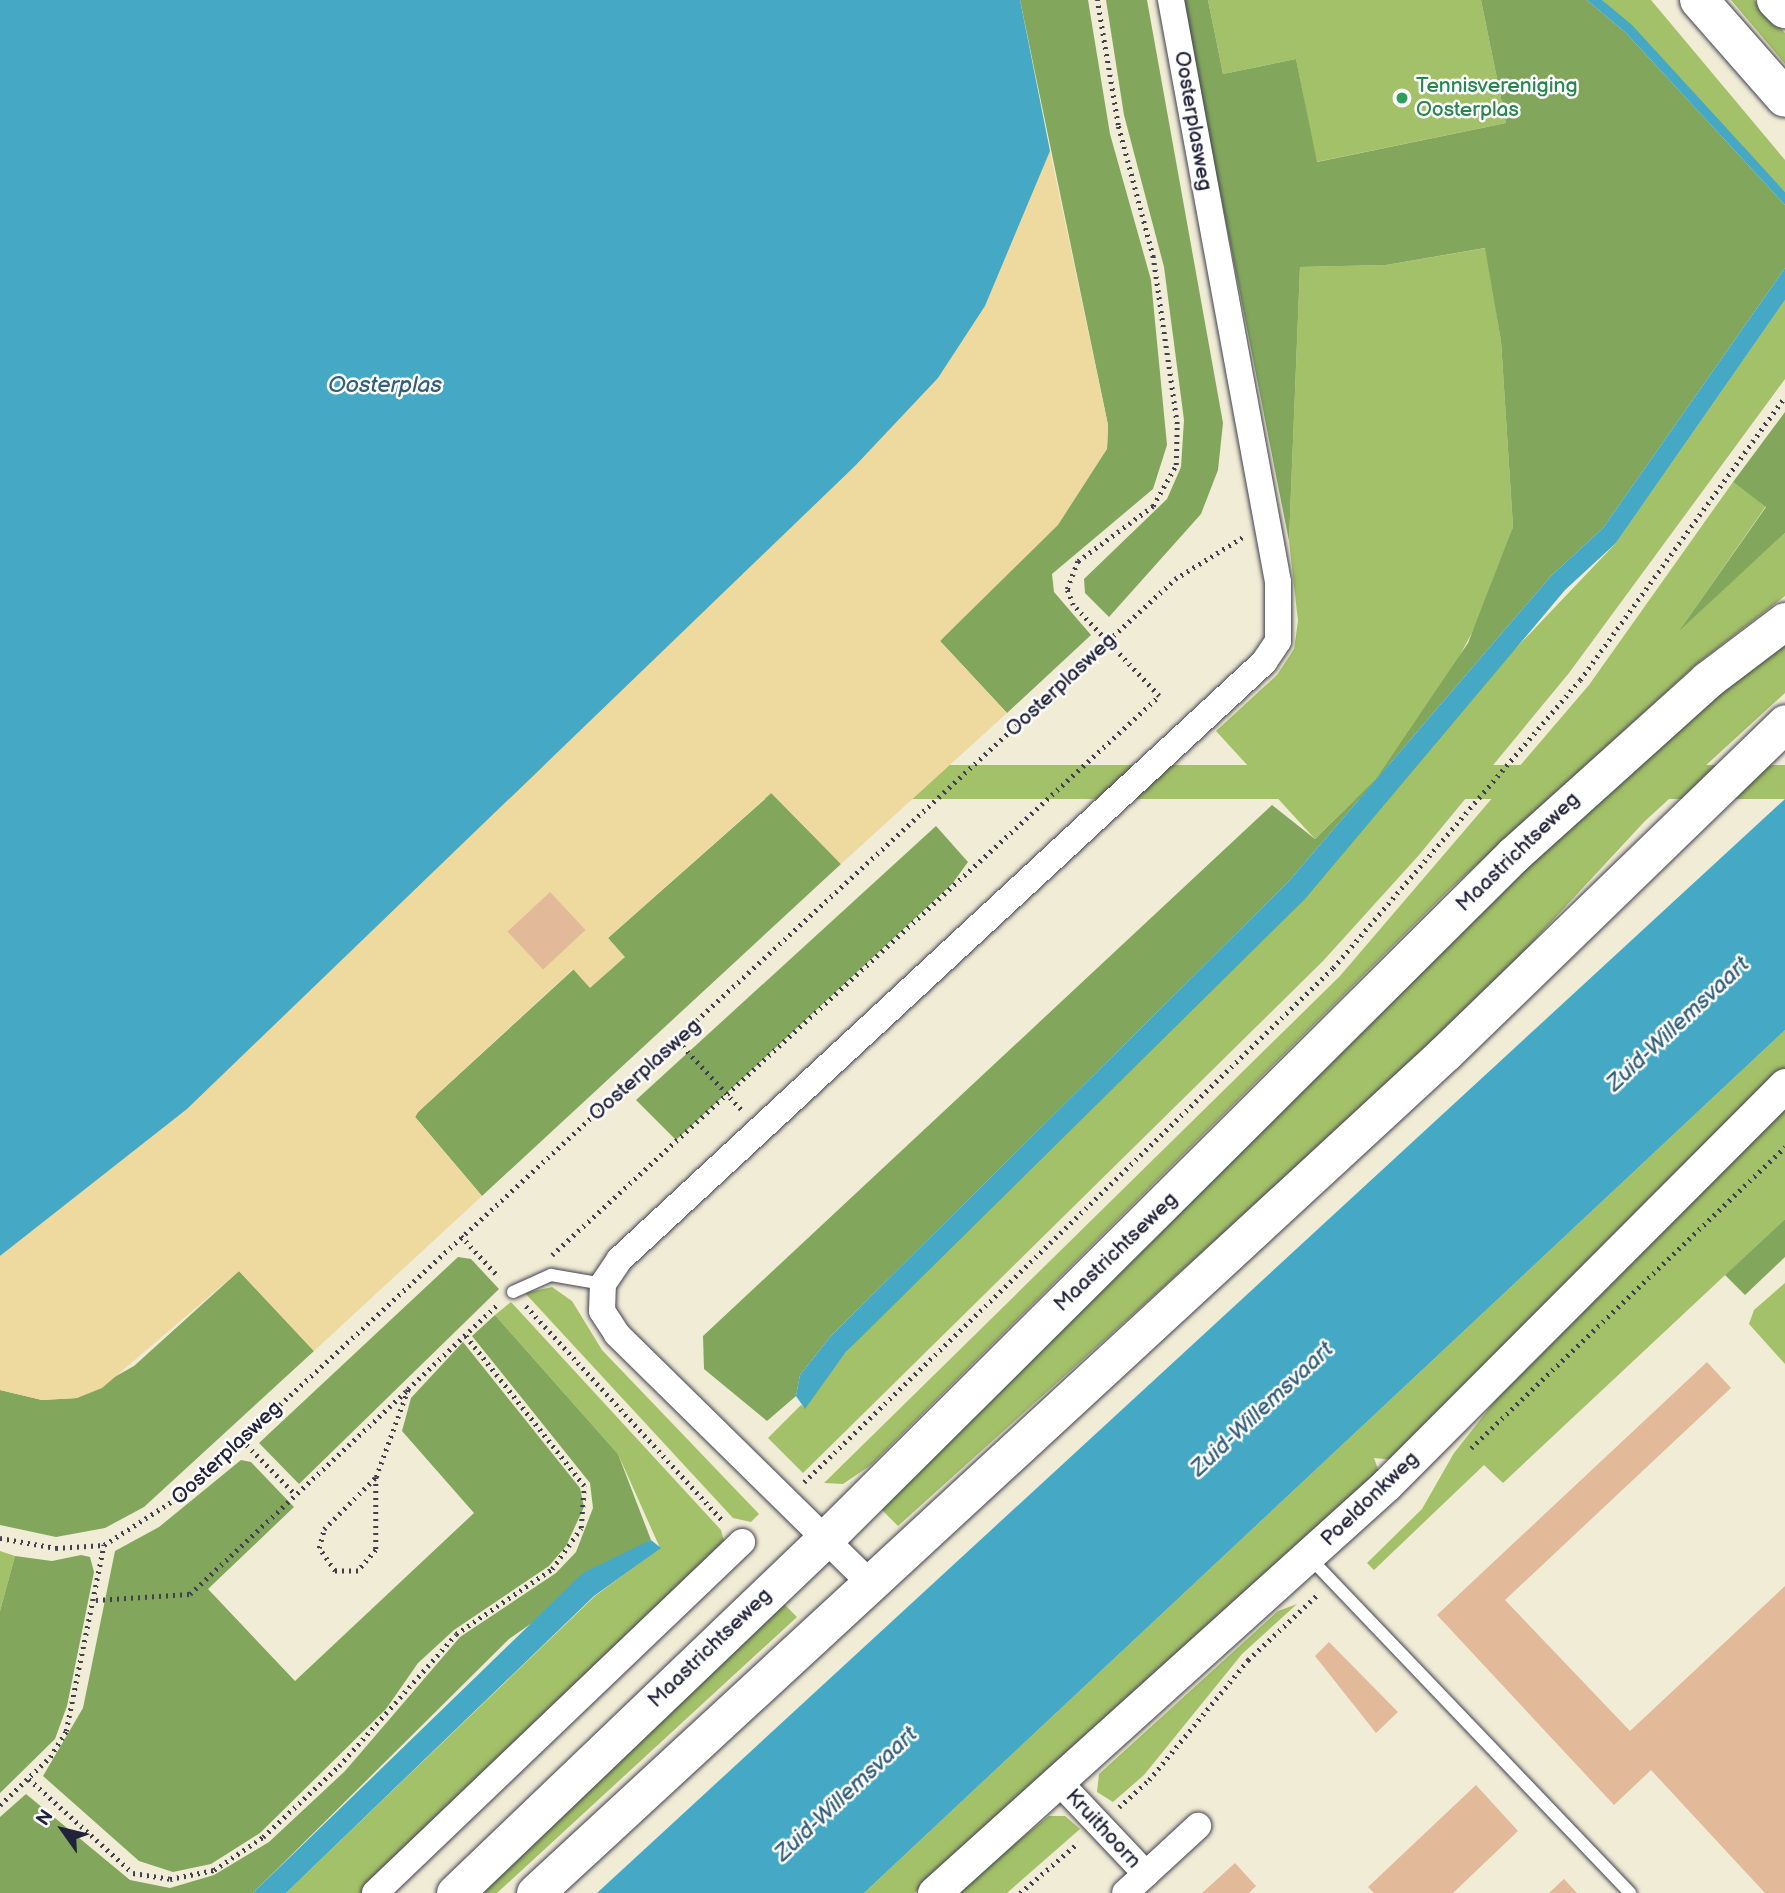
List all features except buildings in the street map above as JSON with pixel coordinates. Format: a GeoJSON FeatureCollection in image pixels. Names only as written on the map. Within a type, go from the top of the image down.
{"type":"FeatureCollection","features":[{"type":"Feature","properties":{"kind":"highway"},"geometry":{"type":"LineString","coordinates":[[1699,0],[1785,98]]}},
{"type":"Feature","properties":{"kind":"highway"},"geometry":{"type":"LineString","coordinates":[[1776,0],[1785,9]]}},
{"type":"Feature","properties":{"kind":"main road","name":"Maastrichtseweg"},"geometry":{"type":"LineString","coordinates":[[455,1893],[827,1537],[1523,845],[1706,680],[1785,621]]}},
{"type":"Feature","properties":{"kind":"main road"},"geometry":{"type":"LineString","coordinates":[[536,1893],[1435,1063],[1785,723]]}},
{"type":"Feature","properties":{"kind":"street","name":"Oosterplasweg"},"geometry":{"type":"LineString","coordinates":[[603,1284],[619,1260],[758,1128],[1264,662],[1278,641],[1280,617],[1267,532],[1171,0]]}},
{"type":"Feature","properties":{"kind":"street","name":"Poeldonkweg"},"geometry":{"type":"LineString","coordinates":[[934,1893],[1310,1557],[1785,1084]]}},
{"type":"Feature","properties":{"kind":"street"},"geometry":{"type":"LineString","coordinates":[[603,1284],[602,1311],[617,1334],[789,1497],[872,1585]]}},
{"type":"Feature","properties":{"kind":"street"},"geometry":{"type":"LineString","coordinates":[[375,1893],[742,1542]]}},
{"type":"Feature","properties":{"kind":"street","name":"Kruithoorn"},"geometry":{"type":"LineString","coordinates":[[1060,1783],[1146,1874]]}},
{"type":"Feature","properties":{"kind":"street","name":"Kruithoorn"},"geometry":{"type":"LineString","coordinates":[[1125,1893],[1198,1826]]}},
{"type":"Feature","properties":{"kind":"lane"},"geometry":{"type":"LineString","coordinates":[[513,1292],[551,1275],[603,1284]]}},
{"type":"Feature","properties":{"kind":"lane"},"geometry":{"type":"LineString","coordinates":[[1310,1557],[1630,1893]]}},
{"type":"Feature","properties":{"kind":"path"},"geometry":{"type":"LineString","coordinates":[[96,1600],[190,1594],[464,1334],[513,1292],[1159,696],[1073,605],[1067,589],[1078,561],[1153,506],[1176,465],[1177,424],[1153,257],[1115,112],[1097,0]]}},
{"type":"Feature","properties":{"kind":"path"},"geometry":{"type":"LineString","coordinates":[[789,1497],[1342,958],[1580,680],[1785,397]]}},
{"type":"Feature","properties":{"kind":"path","name":"Oosterplasweg"},"geometry":{"type":"LineString","coordinates":[[0,1538],[56,1548],[104,1545],[152,1520],[677,1041],[1175,579],[1241,538],[1267,532]]}},
{"type":"Feature","properties":{"kind":"path"},"geometry":{"type":"LineString","coordinates":[[677,1041],[758,1128]]}},
{"type":"Feature","properties":{"kind":"path"},"geometry":{"type":"LineString","coordinates":[[1466,1453],[1785,1147]]}},
{"type":"Feature","properties":{"kind":"path"},"geometry":{"type":"LineString","coordinates":[[461,1236],[742,1542]]}},
{"type":"Feature","properties":{"kind":"path"},"geometry":{"type":"LineString","coordinates":[[29,1779],[133,1873],[170,1880],[214,1870],[263,1837],[339,1766],[456,1634],[552,1569],[581,1528],[584,1486],[464,1334]]}},
{"type":"Feature","properties":{"kind":"path"},"geometry":{"type":"LineString","coordinates":[[376,1477],[324,1529],[319,1548],[335,1571],[358,1571],[376,1549],[376,1477],[408,1389]]}},
{"type":"Feature","properties":{"kind":"path"},"geometry":{"type":"LineString","coordinates":[[242,1440],[296,1495]]}},
{"type":"Feature","properties":{"kind":"path"},"geometry":{"type":"LineString","coordinates":[[0,1805],[29,1779],[66,1731],[96,1600],[104,1545]]}},
{"type":"Feature","properties":{"kind":"path"},"geometry":{"type":"LineString","coordinates":[[1020,1893],[1149,1780],[1248,1660],[1332,1581]]}},
{"type":"Feature","properties":{"kind":"green space"},"geometry":{"type":"Polygon","coordinates":[[[1020,0],[1088,0],[1110,134],[1151,280],[1167,445],[1153,489],[1052,574],[1054,592],[1091,635],[1007,713],[940,641],[1107,449],[1108,425],[1020,0]]]}},
{"type":"Feature","properties":{"kind":"green space"},"geometry":{"type":"Polygon","coordinates":[[[1106,0],[1147,0],[1223,423],[1218,470],[1201,514],[1109,617],[1085,593],[1084,579],[1167,499],[1181,467],[1184,420],[1164,267],[1124,115],[1106,0]]]}},
{"type":"Feature","properties":{"kind":"green space"},"geometry":{"type":"Polygon","coordinates":[[[1182,0],[1208,0],[1223,74],[1296,59],[1317,162],[1506,123],[1481,0],[1587,0],[1626,33],[1785,205],[1785,268],[1603,528],[1551,576],[1289,881],[831,1336],[800,1375],[796,1396],[767,1421],[704,1369],[703,1336],[1272,805],[1315,839],[1376,779],[1468,643],[1513,527],[1501,341],[1485,248],[1386,265],[1300,267],[1289,541],[1182,0]]]}},
{"type":"Feature","properties":{"kind":"green space","name":"Tennisvereniging Oosterplas"},"geometry":{"type":"Polygon","coordinates":[[[1208,0],[1481,0],[1506,123],[1316,162],[1296,59],[1223,74],[1208,0]]]}},
{"type":"Feature","properties":{"kind":"green space"},"geometry":{"type":"Polygon","coordinates":[[[1602,0],[1651,0],[1785,160],[1785,192],[1602,0]]]}},
{"type":"Feature","properties":{"kind":"green space"},"geometry":{"type":"Polygon","coordinates":[[[1731,0],[1754,0],[1785,33],[1785,64],[1731,0]]]}},
{"type":"Feature","properties":{"kind":"green space"},"geometry":{"type":"Polygon","coordinates":[[[1486,248],[1501,341],[1513,527],[1488,603],[1446,681],[1376,779],[1315,839],[1216,731],[1277,675],[1294,649],[1298,621],[1289,541],[1300,267],[1386,265],[1486,248]]]}},
{"type":"Feature","properties":{"kind":"green space"},"geometry":{"type":"Polygon","coordinates":[[[1785,300],[1785,379],[1569,673],[1419,855],[1323,961],[803,1473],[768,1438],[801,1405],[805,1408],[846,1352],[1616,543],[1785,300]]]}},
{"type":"Feature","properties":{"kind":"green space"},"geometry":{"type":"Polygon","coordinates":[[[1785,412],[1785,533],[1679,631],[1766,507],[1733,482],[1785,412]]]}},
{"type":"Feature","properties":{"kind":"green space"},"geometry":{"type":"Polygon","coordinates":[[[1733,482],[1766,506],[1682,627],[1785,533],[1785,596],[1698,663],[1450,889],[871,1465],[843,1484],[824,1483],[1340,976],[1589,685],[1733,482]]]}},
{"type":"Feature","properties":{"kind":"green space"},"geometry":{"type":"Polygon","coordinates":[[[1785,642],[1785,693],[1645,821],[1463,1017],[898,1526],[877,1505],[1498,893],[1737,678],[1785,642]]]}},
{"type":"Feature","properties":{"kind":"green space"},"geometry":{"type":"Polygon","coordinates":[[[122,765],[1785,765],[1785,799],[122,799],[122,765]]]}},
{"type":"Feature","properties":{"kind":"green space"},"geometry":{"type":"Polygon","coordinates":[[[772,793],[841,864],[482,1196],[415,1117],[418,1112],[574,969],[624,957],[608,938],[772,793]]]}},
{"type":"Feature","properties":{"kind":"green space"},"geometry":{"type":"Polygon","coordinates":[[[936,826],[968,862],[952,884],[676,1140],[636,1100],[936,826]]]}},
{"type":"Feature","properties":{"kind":"green space"},"geometry":{"type":"Polygon","coordinates":[[[1785,1030],[1785,1071],[1395,1460],[1374,1458],[1380,1475],[1045,1785],[914,1893],[864,1893],[1785,1030]]]}},
{"type":"Feature","properties":{"kind":"green space"},"geometry":{"type":"Polygon","coordinates":[[[1785,1109],[1785,1219],[1503,1483],[1484,1465],[1374,1570],[1367,1563],[1422,1509],[1454,1453],[1510,1382],[1785,1109]]]}},
{"type":"Feature","properties":{"kind":"green space"},"geometry":{"type":"Polygon","coordinates":[[[1785,1219],[1785,1257],[1745,1295],[1725,1275],[1785,1219]]]}},
{"type":"Feature","properties":{"kind":"green space"},"geometry":{"type":"Polygon","coordinates":[[[458,1257],[471,1259],[499,1289],[299,1484],[259,1443],[458,1257]]]}},
{"type":"Feature","properties":{"kind":"green space"},"geometry":{"type":"Polygon","coordinates":[[[239,1271],[314,1351],[144,1507],[105,1528],[56,1537],[0,1525],[0,1390],[42,1400],[77,1398],[134,1366],[239,1271]]]}},
{"type":"Feature","properties":{"kind":"green space"},"geometry":{"type":"Polygon","coordinates":[[[1785,1283],[1785,1364],[1749,1324],[1754,1310],[1785,1283]]]}},
{"type":"Feature","properties":{"kind":"green space"},"geometry":{"type":"Polygon","coordinates":[[[552,1287],[572,1301],[602,1350],[759,1514],[751,1522],[733,1518],[525,1293],[552,1287]]]}},
{"type":"Feature","properties":{"kind":"green space"},"geometry":{"type":"Polygon","coordinates":[[[511,1302],[721,1530],[724,1541],[362,1893],[286,1893],[595,1596],[660,1548],[618,1454],[495,1315],[511,1302]]]}},
{"type":"Feature","properties":{"kind":"green space"},"geometry":{"type":"Polygon","coordinates":[[[495,1315],[618,1454],[651,1540],[509,1639],[253,1893],[0,1893],[0,1817],[26,1794],[130,1880],[170,1888],[214,1875],[269,1842],[345,1771],[460,1637],[556,1573],[576,1552],[593,1508],[590,1483],[472,1336],[495,1315]]]}},
{"type":"Feature","properties":{"kind":"green space"},"geometry":{"type":"Polygon","coordinates":[[[463,1342],[580,1488],[584,1507],[566,1546],[549,1566],[454,1630],[418,1663],[386,1709],[260,1833],[211,1864],[173,1872],[139,1861],[43,1776],[83,1708],[115,1551],[159,1527],[241,1460],[251,1462],[294,1507],[208,1589],[295,1681],[474,1513],[402,1431],[411,1398],[463,1342]]]}},
{"type":"Feature","properties":{"kind":"green space"},"geometry":{"type":"Polygon","coordinates":[[[0,1551],[15,1556],[0,1611],[0,1551]]]}},
{"type":"Feature","properties":{"kind":"green space"},"geometry":{"type":"Polygon","coordinates":[[[81,1555],[90,1557],[94,1572],[67,1706],[55,1739],[0,1793],[0,1611],[15,1556],[52,1561],[81,1555]]]}},
{"type":"Feature","properties":{"kind":"green space"},"geometry":{"type":"Polygon","coordinates":[[[778,1598],[797,1617],[497,1893],[471,1893],[778,1598]]]}},
{"type":"Feature","properties":{"kind":"green space"},"geometry":{"type":"Polygon","coordinates":[[[1297,1604],[1242,1654],[1144,1775],[1113,1802],[1097,1792],[1099,1774],[1278,1611],[1297,1604]]]}},
{"type":"Feature","properties":{"kind":"green space"},"geometry":{"type":"Polygon","coordinates":[[[1049,1816],[1065,1816],[1080,1829],[1007,1893],[954,1893],[1049,1816]]]}},
{"type":"Feature","properties":{"kind":"sand"},"geometry":{"type":"Polygon","coordinates":[[[1050,151],[1108,425],[1107,449],[1058,525],[940,641],[1007,713],[841,864],[771,793],[608,938],[625,957],[590,988],[573,969],[415,1117],[482,1196],[314,1351],[239,1271],[102,1388],[77,1398],[42,1400],[0,1390],[0,1256],[187,1109],[855,466],[938,378],[985,306],[1050,151]]]}},
{"type":"Feature","properties":{"kind":"water","name":"Oosterplas"},"geometry":{"type":"Polygon","coordinates":[[[0,0],[1020,0],[1050,151],[985,306],[938,378],[855,466],[187,1109],[0,1256],[0,0]]]}},
{"type":"Feature","properties":{"kind":"water"},"geometry":{"type":"Polygon","coordinates":[[[1587,0],[1602,0],[1632,25],[1785,192],[1785,205],[1626,33],[1587,0]]]}},
{"type":"Feature","properties":{"kind":"water"},"geometry":{"type":"Polygon","coordinates":[[[1785,268],[1785,300],[1616,543],[1565,590],[1305,899],[846,1352],[805,1409],[796,1396],[800,1375],[831,1336],[1289,881],[1551,576],[1603,528],[1785,268]]]}},
{"type":"Feature","properties":{"kind":"water","name":"Zuid-Willemsvaart"},"geometry":{"type":"Polygon","coordinates":[[[1785,799],[1785,1030],[864,1893],[597,1893],[1785,799]]]}},
{"type":"Feature","properties":{"kind":"water"},"geometry":{"type":"Polygon","coordinates":[[[651,1540],[661,1548],[594,1596],[286,1893],[253,1893],[583,1573],[651,1540]]]}},
{"type":"Feature","properties":{"kind":"place","name":"Tennisvereniging Oosterplas"},"geometry":{"type":"Point","coordinates":[1402,98]}}]}
